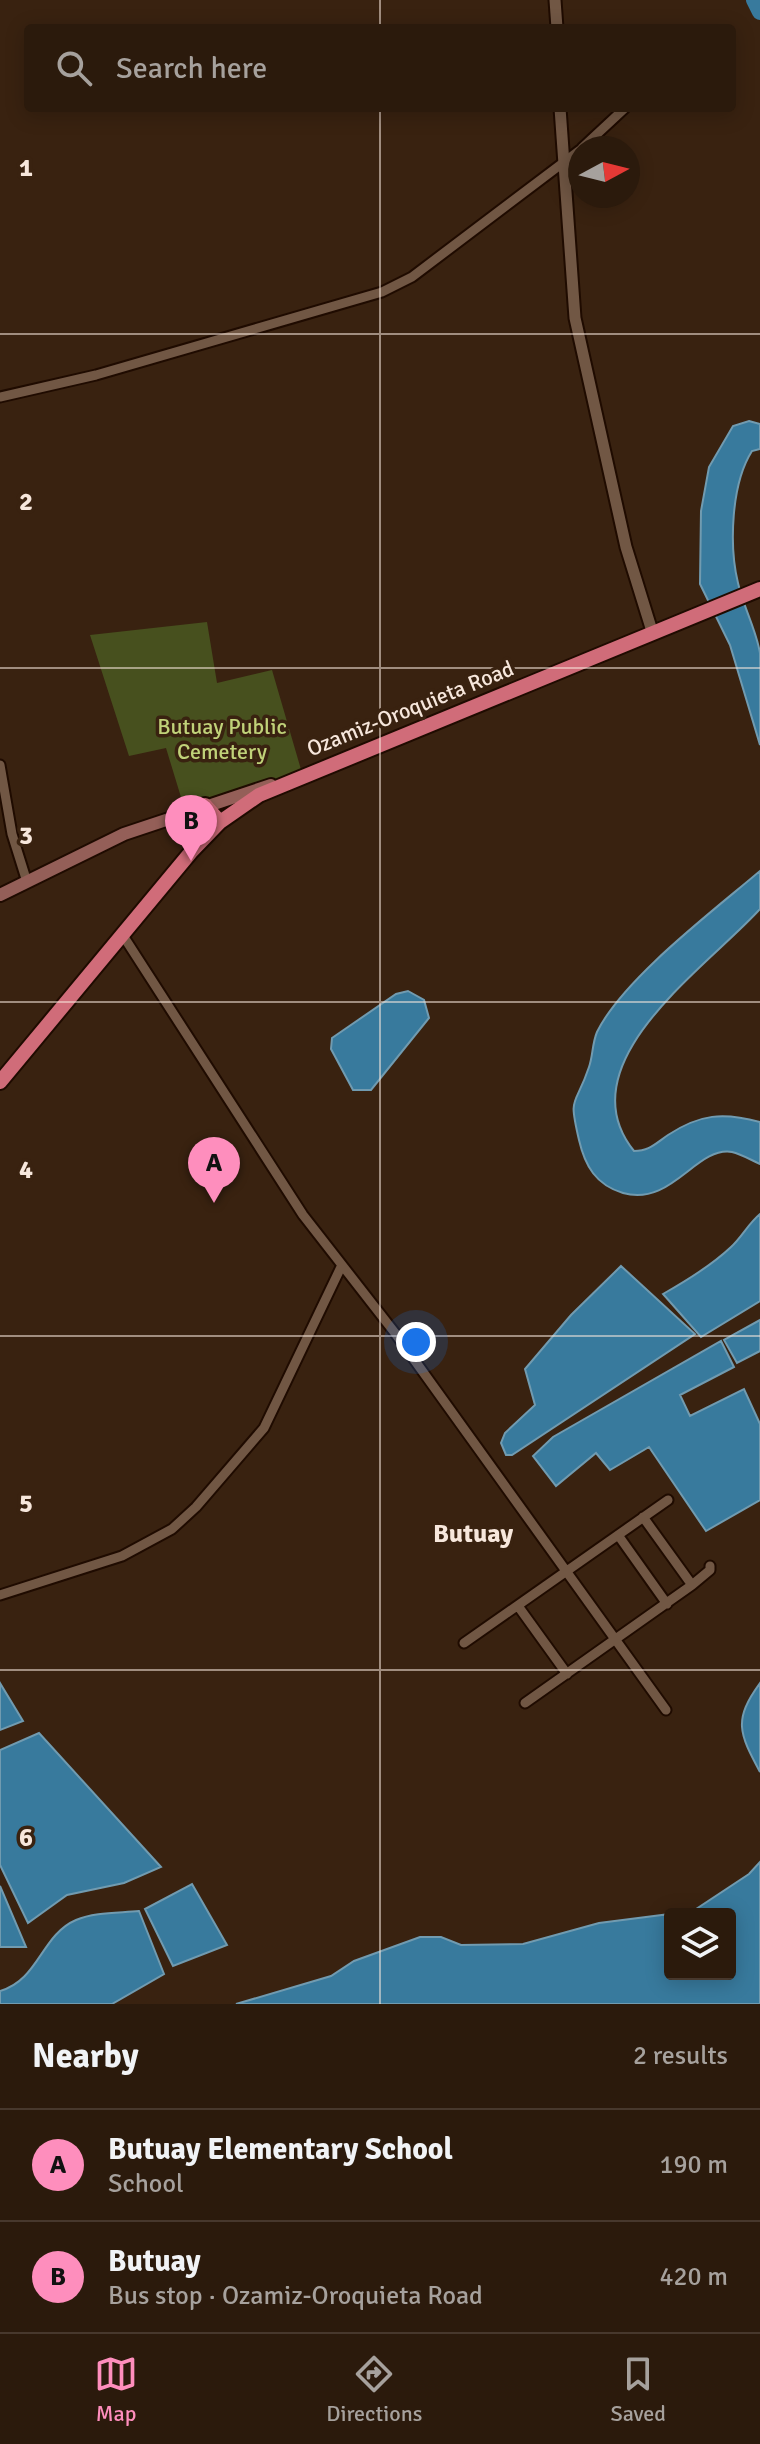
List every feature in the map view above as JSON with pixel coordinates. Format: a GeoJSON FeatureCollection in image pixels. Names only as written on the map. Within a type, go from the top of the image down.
{"type":"FeatureCollection","features":[{"type":"Feature","properties":{"kind":"highway","name":"Ozamiz-Oroquieta Road"},"geometry":{"type":"LineString","coordinates":[[0,1082],[154,894],[212,813],[456,715],[652,631],[759,590]]}},
{"type":"Feature","properties":{"kind":"main road"},"geometry":{"type":"LineString","coordinates":[[0,895],[101,846],[212,813],[288,781]]}},
{"type":"Feature","properties":{"kind":"street"},"geometry":{"type":"LineString","coordinates":[[555,0],[557,24]]}},
{"type":"Feature","properties":{"kind":"street"},"geometry":{"type":"LineString","coordinates":[[560,112],[575,318],[585,377],[626,547],[652,631]]}},
{"type":"Feature","properties":{"kind":"street"},"geometry":{"type":"LineString","coordinates":[[595,136],[621,112]]}},
{"type":"Feature","properties":{"kind":"street"},"geometry":{"type":"LineString","coordinates":[[0,397],[96,375],[382,292],[412,277],[568,161]]}},
{"type":"Feature","properties":{"kind":"street"},"geometry":{"type":"LineString","coordinates":[[0,765],[12,834],[27,882]]}},
{"type":"Feature","properties":{"kind":"street"},"geometry":{"type":"LineString","coordinates":[[122,934],[269,1164],[341,1267],[395,1333],[666,1710]]}},
{"type":"Feature","properties":{"kind":"street"},"geometry":{"type":"LineString","coordinates":[[0,1595],[122,1556],[172,1529],[196,1507],[264,1428],[341,1267]]}},
{"type":"Feature","properties":{"kind":"street"},"geometry":{"type":"LineString","coordinates":[[464,1643],[668,1500]]}},
{"type":"Feature","properties":{"kind":"street"},"geometry":{"type":"LineString","coordinates":[[643,1517],[692,1585]]}},
{"type":"Feature","properties":{"kind":"street"},"geometry":{"type":"LineString","coordinates":[[618,1535],[667,1604]]}},
{"type":"Feature","properties":{"kind":"street"},"geometry":{"type":"LineString","coordinates":[[525,1703],[667,1604],[710,1570],[710,1566]]}},
{"type":"Feature","properties":{"kind":"street"},"geometry":{"type":"LineString","coordinates":[[518,1606],[567,1674]]}},
{"type":"Feature","properties":{"kind":"green space","name":"Butuay Public Cemetery"},"geometry":{"type":"Polygon","coordinates":[[[207,622],[217,683],[272,670],[302,773],[184,807],[166,748],[129,756],[90,635],[207,622]]]}},
{"type":"Feature","properties":{"kind":"water"},"geometry":{"type":"Polygon","coordinates":[[[749,421],[760,424],[760,449],[752,451],[740,480],[734,516],[733,551],[740,592],[760,653],[760,745],[730,645],[700,584],[701,511],[709,467],[733,426],[749,421]]]}},
{"type":"Feature","properties":{"kind":"water"},"geometry":{"type":"Polygon","coordinates":[[[760,871],[760,909],[679,987],[629,1051],[617,1084],[617,1118],[634,1151],[648,1148],[701,1119],[723,1116],[760,1122],[760,1164],[732,1152],[719,1153],[656,1192],[640,1195],[623,1193],[599,1180],[588,1166],[574,1115],[575,1102],[589,1067],[597,1032],[627,990],[648,968],[760,871]]]}},
{"type":"Feature","properties":{"kind":"water"},"geometry":{"type":"Polygon","coordinates":[[[408,991],[424,1000],[429,1018],[371,1090],[353,1090],[331,1049],[332,1038],[396,994],[408,991]]]}},
{"type":"Feature","properties":{"kind":"water"},"geometry":{"type":"Polygon","coordinates":[[[760,1214],[760,1301],[701,1337],[663,1294],[723,1254],[760,1214]]]}},
{"type":"Feature","properties":{"kind":"water"},"geometry":{"type":"Polygon","coordinates":[[[621,1266],[695,1334],[512,1455],[506,1455],[501,1443],[505,1433],[535,1405],[525,1369],[571,1315],[621,1266]]]}},
{"type":"Feature","properties":{"kind":"water"},"geometry":{"type":"Polygon","coordinates":[[[760,1320],[760,1351],[737,1363],[724,1340],[760,1320]]]}},
{"type":"Feature","properties":{"kind":"water"},"geometry":{"type":"Polygon","coordinates":[[[721,1341],[734,1367],[680,1395],[690,1416],[744,1389],[760,1424],[760,1500],[706,1531],[649,1447],[610,1470],[596,1453],[556,1486],[533,1456],[553,1437],[721,1341]]]}},
{"type":"Feature","properties":{"kind":"water"},"geometry":{"type":"Polygon","coordinates":[[[0,1683],[23,1721],[0,1730],[0,1683]]]}},
{"type":"Feature","properties":{"kind":"water"},"geometry":{"type":"Polygon","coordinates":[[[760,1683],[760,1772],[747,1747],[742,1727],[746,1707],[760,1683]]]}},
{"type":"Feature","properties":{"kind":"water"},"geometry":{"type":"Polygon","coordinates":[[[39,1733],[161,1867],[124,1883],[67,1895],[28,1923],[0,1865],[0,1750],[39,1733]]]}},
{"type":"Feature","properties":{"kind":"water"},"geometry":{"type":"Polygon","coordinates":[[[760,1862],[760,2004],[236,2004],[331,1976],[354,1961],[420,1937],[441,1937],[461,1945],[523,1944],[599,1923],[664,1915],[664,1980],[736,1980],[736,1908],[698,1908],[749,1874],[760,1862]]]}},
{"type":"Feature","properties":{"kind":"water"},"geometry":{"type":"Polygon","coordinates":[[[192,1884],[227,1945],[173,1966],[145,1909],[192,1884]]]}},
{"type":"Feature","properties":{"kind":"water"},"geometry":{"type":"Polygon","coordinates":[[[0,1886],[26,1947],[0,1947],[0,1886]]]}},
{"type":"Feature","properties":{"kind":"water"},"geometry":{"type":"Polygon","coordinates":[[[139,1911],[164,1974],[112,2004],[0,2004],[0,1991],[13,1985],[32,1968],[64,1927],[91,1916],[139,1911]]]}},
{"type":"Feature","properties":{"kind":"waterway"},"geometry":{"type":"LineString","coordinates":[[754,0],[760,12]]}},
{"type":"Feature","properties":{"kind":"place","name":"Butuay"},"geometry":{"type":"Point","coordinates":[191,861]}},
{"type":"Feature","properties":{"kind":"place","name":"Butuay Elementary School"},"geometry":{"type":"Point","coordinates":[214,1203]}},
{"type":"Feature","properties":{"kind":"district","name":"Butuay"},"geometry":{"type":"Point","coordinates":[473,1533]}}]}
